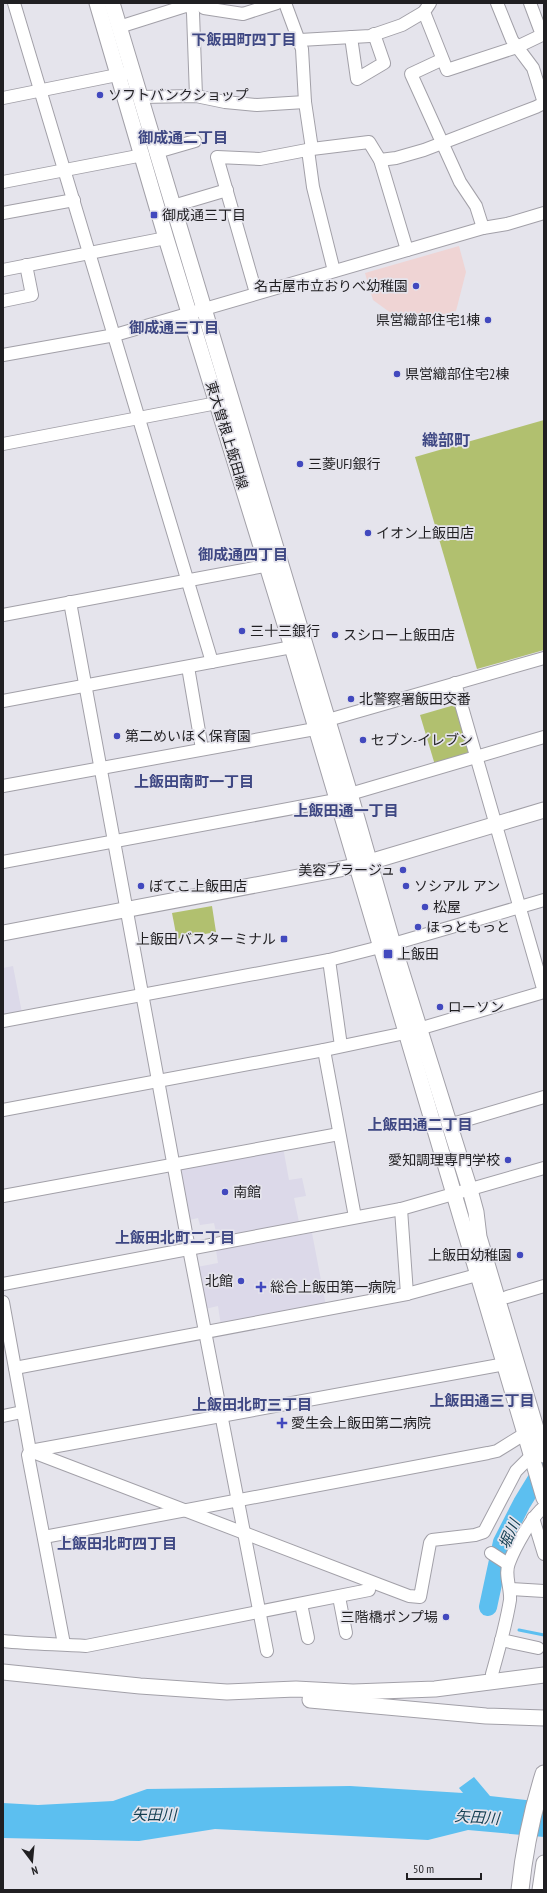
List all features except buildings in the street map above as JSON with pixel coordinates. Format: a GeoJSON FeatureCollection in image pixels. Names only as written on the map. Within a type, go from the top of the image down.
{"type":"FeatureCollection","features":[{"type":"Feature","properties":{"kind":"main road"},"geometry":{"type":"LineString","coordinates":[[520,1890],[527,1841],[544,1774]]}},
{"type":"Feature","properties":{"kind":"street","name":"東大曽根上飯田線"},"geometry":{"type":"LineString","coordinates":[[97,3],[126,73],[150,154],[173,206],[204,309],[274,564],[292,647],[315,728],[336,800],[363,864]]}},
{"type":"Feature","properties":{"kind":"street","name":"東大曽根上飯田線"},"geometry":{"type":"LineString","coordinates":[[112,3],[119,27],[126,73],[140,97],[166,238],[217,403],[328,720],[350,794],[363,864]]}},
{"type":"Feature","properties":{"kind":"street"},"geometry":{"type":"LineString","coordinates":[[119,27],[195,4],[204,8],[243,14],[277,3]]}},
{"type":"Feature","properties":{"kind":"street"},"geometry":{"type":"LineString","coordinates":[[285,3],[300,40],[303,59],[305,102],[313,187],[334,271]]}},
{"type":"Feature","properties":{"kind":"street"},"geometry":{"type":"LineString","coordinates":[[380,160],[396,158],[424,150],[536,108],[544,103],[538,66],[517,47],[496,3]]}},
{"type":"Feature","properties":{"kind":"street"},"geometry":{"type":"LineString","coordinates":[[300,40],[374,34],[402,25],[427,8],[441,60],[447,70],[517,47],[542,35],[530,3]]}},
{"type":"Feature","properties":{"kind":"street"},"geometry":{"type":"LineString","coordinates":[[195,4],[193,13],[196,96]]}},
{"type":"Feature","properties":{"kind":"street"},"geometry":{"type":"LineString","coordinates":[[10,7],[40,90],[74,200],[212,662]]}},
{"type":"Feature","properties":{"kind":"street"},"geometry":{"type":"LineString","coordinates":[[351,37],[357,79],[384,63],[374,34]]}},
{"type":"Feature","properties":{"kind":"street"},"geometry":{"type":"LineString","coordinates":[[441,60],[411,74],[460,182],[476,206],[482,228]]}},
{"type":"Feature","properties":{"kind":"street"},"geometry":{"type":"LineString","coordinates":[[3,98],[126,73]]}},
{"type":"Feature","properties":{"kind":"street"},"geometry":{"type":"LineString","coordinates":[[140,97],[196,96],[241,104],[305,102]]}},
{"type":"Feature","properties":{"kind":"street"},"geometry":{"type":"LineString","coordinates":[[3,182],[150,154],[195,141]]}},
{"type":"Feature","properties":{"kind":"street"},"geometry":{"type":"LineString","coordinates":[[256,293],[217,157],[260,159],[310,149],[369,142],[380,160],[407,250]]}},
{"type":"Feature","properties":{"kind":"street"},"geometry":{"type":"LineString","coordinates":[[173,206],[226,190]]}},
{"type":"Feature","properties":{"kind":"street"},"geometry":{"type":"LineString","coordinates":[[3,213],[74,200]]}},
{"type":"Feature","properties":{"kind":"street"},"geometry":{"type":"LineString","coordinates":[[3,355],[115,335],[482,228],[507,224],[544,213]]}},
{"type":"Feature","properties":{"kind":"street"},"geometry":{"type":"LineString","coordinates":[[3,270],[166,238]]}},
{"type":"Feature","properties":{"kind":"street"},"geometry":{"type":"LineString","coordinates":[[3,301],[32,295],[26,265]]}},
{"type":"Feature","properties":{"kind":"street"},"geometry":{"type":"LineString","coordinates":[[3,444],[217,403]]}},
{"type":"Feature","properties":{"kind":"street"},"geometry":{"type":"LineString","coordinates":[[3,615],[274,564]]}},
{"type":"Feature","properties":{"kind":"street"},"geometry":{"type":"LineString","coordinates":[[70,602],[128,910],[173,1164],[266,1651]]}},
{"type":"Feature","properties":{"kind":"street"},"geometry":{"type":"LineString","coordinates":[[3,701],[292,647]]}},
{"type":"Feature","properties":{"kind":"street"},"geometry":{"type":"LineString","coordinates":[[328,720],[544,658]]}},
{"type":"Feature","properties":{"kind":"street"},"geometry":{"type":"LineString","coordinates":[[188,667],[202,749]]}},
{"type":"Feature","properties":{"kind":"street"},"geometry":{"type":"LineString","coordinates":[[3,1110],[324,1050],[405,1033],[544,992],[455,683]]}},
{"type":"Feature","properties":{"kind":"street"},"geometry":{"type":"LineString","coordinates":[[3,786],[315,728]]}},
{"type":"Feature","properties":{"kind":"street"},"geometry":{"type":"LineString","coordinates":[[350,794],[544,737]]}},
{"type":"Feature","properties":{"kind":"street"},"geometry":{"type":"LineString","coordinates":[[3,862],[336,800]]}},
{"type":"Feature","properties":{"kind":"street"},"geometry":{"type":"LineString","coordinates":[[3,933],[363,864],[544,810]]}},
{"type":"Feature","properties":{"kind":"street"},"geometry":{"type":"LineString","coordinates":[[363,864],[386,945],[405,1033],[455,1194],[477,1275],[526,1433],[536,1457]]}},
{"type":"Feature","properties":{"kind":"street"},"geometry":{"type":"LineString","coordinates":[[3,1021],[329,960],[544,900]]}},
{"type":"Feature","properties":{"kind":"street"},"geometry":{"type":"LineString","coordinates":[[386,945],[421,1028],[449,1125],[470,1190],[476,1212],[479,1237],[536,1457],[543,1494]]}},
{"type":"Feature","properties":{"kind":"street"},"geometry":{"type":"LineString","coordinates":[[329,960],[341,1046]]}},
{"type":"Feature","properties":{"kind":"street"},"geometry":{"type":"LineString","coordinates":[[324,1050],[355,1217]]}},
{"type":"Feature","properties":{"kind":"street"},"geometry":{"type":"LineString","coordinates":[[449,1125],[544,1097]]}},
{"type":"Feature","properties":{"kind":"street"},"geometry":{"type":"LineString","coordinates":[[3,1196],[339,1134]]}},
{"type":"Feature","properties":{"kind":"street"},"geometry":{"type":"LineString","coordinates":[[3,1284],[401,1208],[470,1190],[544,1168]]}},
{"type":"Feature","properties":{"kind":"street"},"geometry":{"type":"LineString","coordinates":[[401,1208],[407,1294]]}},
{"type":"Feature","properties":{"kind":"street"},"geometry":{"type":"LineString","coordinates":[[476,1212],[488,1234],[544,1422]]}},
{"type":"Feature","properties":{"kind":"street"},"geometry":{"type":"LineString","coordinates":[[15,1368],[407,1294],[477,1275]]}},
{"type":"Feature","properties":{"kind":"street"},"geometry":{"type":"LineString","coordinates":[[507,1297],[544,1286]]}},
{"type":"Feature","properties":{"kind":"street"},"geometry":{"type":"LineString","coordinates":[[3,1302],[30,1451],[28,1455],[64,1644]]}},
{"type":"Feature","properties":{"kind":"street"},"geometry":{"type":"LineString","coordinates":[[30,1451],[505,1364]]}},
{"type":"Feature","properties":{"kind":"street"},"geometry":{"type":"LineString","coordinates":[[3,1416],[22,1412]]}},
{"type":"Feature","properties":{"kind":"street"},"geometry":{"type":"LineString","coordinates":[[44,1537],[488,1453],[497,1451],[526,1433]]}},
{"type":"Feature","properties":{"kind":"street"},"geometry":{"type":"LineString","coordinates":[[30,1451],[409,1596],[420,1596],[430,1543],[432,1540],[475,1535],[484,1532],[516,1471],[536,1457]]}},
{"type":"Feature","properties":{"kind":"street"},"geometry":{"type":"LineString","coordinates":[[492,1674],[507,1619],[511,1589],[506,1563],[533,1518],[544,1507]]}},
{"type":"Feature","properties":{"kind":"street"},"geometry":{"type":"LineString","coordinates":[[533,1518],[544,1554]]}},
{"type":"Feature","properties":{"kind":"street"},"geometry":{"type":"LineString","coordinates":[[491,1554],[506,1563]]}},
{"type":"Feature","properties":{"kind":"street"},"geometry":{"type":"LineString","coordinates":[[511,1589],[544,1591]]}},
{"type":"Feature","properties":{"kind":"street"},"geometry":{"type":"LineString","coordinates":[[3,1642],[33,1645],[64,1644],[86,1646],[369,1590]]}},
{"type":"Feature","properties":{"kind":"street"},"geometry":{"type":"LineString","coordinates":[[339,1597],[346,1633]]}},
{"type":"Feature","properties":{"kind":"street"},"geometry":{"type":"LineString","coordinates":[[301,1604],[308,1638]]}},
{"type":"Feature","properties":{"kind":"street"},"geometry":{"type":"LineString","coordinates":[[501,1640],[538,1648]]}},
{"type":"Feature","properties":{"kind":"street"},"geometry":{"type":"LineString","coordinates":[[3,1672],[140,1686],[227,1692],[486,1716],[544,1718]]}},
{"type":"Feature","properties":{"kind":"street"},"geometry":{"type":"LineString","coordinates":[[227,1692],[296,1689],[353,1692],[435,1689],[544,1675]]}},
{"type":"Feature","properties":{"kind":"street"},"geometry":{"type":"LineString","coordinates":[[540,1890],[544,1863]]}},
{"type":"Feature","properties":{"kind":"shaded area","name":"名古屋市立おりべ幼稚園"},"geometry":{"type":"Polygon","coordinates":[[[459,246],[466,272],[456,311],[406,324],[373,300],[365,273],[459,246]]]}},
{"type":"Feature","properties":{"kind":"shaded area"},"geometry":{"type":"Polygon","coordinates":[[[13,966],[22,1013],[3,1017],[3,968],[13,966]]]}},
{"type":"Feature","properties":{"kind":"shaded area"},"geometry":{"type":"Polygon","coordinates":[[[283,1147],[289,1180],[302,1178],[306,1196],[294,1198],[299,1222],[217,1237],[214,1223],[200,1225],[198,1218],[189,1220],[179,1167],[283,1147]]]}},
{"type":"Feature","properties":{"kind":"shaded area","name":"総合上飯田第一病院"},"geometry":{"type":"Polygon","coordinates":[[[312,1233],[326,1306],[221,1326],[218,1306],[205,1309],[197,1267],[218,1263],[216,1250],[312,1233]]]}},
{"type":"Feature","properties":{"kind":"green space"},"geometry":{"type":"Polygon","coordinates":[[[544,420],[544,650],[477,669],[415,457],[544,420]]]}},
{"type":"Feature","properties":{"kind":"green space"},"geometry":{"type":"Polygon","coordinates":[[[458,704],[472,755],[435,765],[420,715],[458,704]]]}},
{"type":"Feature","properties":{"kind":"green space"},"geometry":{"type":"Polygon","coordinates":[[[212,906],[216,932],[177,939],[172,913],[212,906]]]}},
{"type":"Feature","properties":{"kind":"water","name":"矢田川"},"geometry":{"type":"Polygon","coordinates":[[[474,1777],[490,1796],[544,1802],[544,1837],[468,1830],[428,1840],[215,1829],[139,1841],[3,1838],[3,1803],[38,1805],[113,1801],[147,1789],[350,1786],[463,1793],[459,1788],[474,1777]]]}},
{"type":"Feature","properties":{"kind":"waterway","name":"堀川"},"geometry":{"type":"LineString","coordinates":[[488,1607],[502,1542],[522,1503],[544,1467]]}},
{"type":"Feature","properties":{"kind":"waterway"},"geometry":{"type":"LineString","coordinates":[[519,1630],[544,1635]]}},
{"type":"Feature","properties":{"kind":"place","name":"ソフトバンクショップ"},"geometry":{"type":"Point","coordinates":[100,95]}},
{"type":"Feature","properties":{"kind":"place","name":"御成通三丁目"},"geometry":{"type":"Point","coordinates":[154,215]}},
{"type":"Feature","properties":{"kind":"place","name":"名古屋市立おりべ幼稚園"},"geometry":{"type":"Point","coordinates":[416,286]}},
{"type":"Feature","properties":{"kind":"place","name":"県営織部住宅1棟"},"geometry":{"type":"Point","coordinates":[488,320]}},
{"type":"Feature","properties":{"kind":"place","name":"県営織部住宅2棟"},"geometry":{"type":"Point","coordinates":[397,374]}},
{"type":"Feature","properties":{"kind":"place","name":"三菱UFJ銀行"},"geometry":{"type":"Point","coordinates":[300,464]}},
{"type":"Feature","properties":{"kind":"place","name":"イオン上飯田店"},"geometry":{"type":"Point","coordinates":[368,533]}},
{"type":"Feature","properties":{"kind":"place","name":"三十三銀行"},"geometry":{"type":"Point","coordinates":[242,631]}},
{"type":"Feature","properties":{"kind":"place","name":"スシロー上飯田店"},"geometry":{"type":"Point","coordinates":[335,635]}},
{"type":"Feature","properties":{"kind":"place","name":"北警察署飯田交番"},"geometry":{"type":"Point","coordinates":[351,699]}},
{"type":"Feature","properties":{"kind":"place","name":"第二めいほく保育園"},"geometry":{"type":"Point","coordinates":[117,736]}},
{"type":"Feature","properties":{"kind":"place","name":"セブン-イレブン"},"geometry":{"type":"Point","coordinates":[363,740]}},
{"type":"Feature","properties":{"kind":"place","name":"美容プラージュ"},"geometry":{"type":"Point","coordinates":[403,870]}},
{"type":"Feature","properties":{"kind":"place","name":"ぼてこ上飯田店"},"geometry":{"type":"Point","coordinates":[141,886]}},
{"type":"Feature","properties":{"kind":"place","name":"ソシアル アン"},"geometry":{"type":"Point","coordinates":[406,886]}},
{"type":"Feature","properties":{"kind":"place","name":"松屋"},"geometry":{"type":"Point","coordinates":[425,907]}},
{"type":"Feature","properties":{"kind":"place","name":"ほっともっと"},"geometry":{"type":"Point","coordinates":[418,927]}},
{"type":"Feature","properties":{"kind":"place","name":"上飯田バスターミナル"},"geometry":{"type":"Point","coordinates":[284,939]}},
{"type":"Feature","properties":{"kind":"place","name":"上飯田"},"geometry":{"type":"Point","coordinates":[388,954]}},
{"type":"Feature","properties":{"kind":"place","name":"ローソン"},"geometry":{"type":"Point","coordinates":[440,1007]}},
{"type":"Feature","properties":{"kind":"place","name":"愛知調理専門学校"},"geometry":{"type":"Point","coordinates":[508,1160]}},
{"type":"Feature","properties":{"kind":"place","name":"南館"},"geometry":{"type":"Point","coordinates":[225,1192]}},
{"type":"Feature","properties":{"kind":"place","name":"上飯田幼稚園"},"geometry":{"type":"Point","coordinates":[520,1255]}},
{"type":"Feature","properties":{"kind":"place","name":"北館"},"geometry":{"type":"Point","coordinates":[241,1281]}},
{"type":"Feature","properties":{"kind":"place","name":"総合上飯田第一病院"},"geometry":{"type":"Point","coordinates":[261,1287]}},
{"type":"Feature","properties":{"kind":"place","name":"愛生会上飯田第二病院"},"geometry":{"type":"Point","coordinates":[282,1423]}},
{"type":"Feature","properties":{"kind":"place","name":"三階橋ポンプ場"},"geometry":{"type":"Point","coordinates":[446,1617]}},
{"type":"Feature","properties":{"kind":"district","name":"下飯田町四丁目"},"geometry":{"type":"Point","coordinates":[244,39]}},
{"type":"Feature","properties":{"kind":"district","name":"御成通二丁目"},"geometry":{"type":"Point","coordinates":[183,137]}},
{"type":"Feature","properties":{"kind":"district","name":"御成通三丁目"},"geometry":{"type":"Point","coordinates":[174,327]}},
{"type":"Feature","properties":{"kind":"district","name":"織部町"},"geometry":{"type":"Point","coordinates":[446,440]}},
{"type":"Feature","properties":{"kind":"district","name":"御成通四丁目"},"geometry":{"type":"Point","coordinates":[243,554]}},
{"type":"Feature","properties":{"kind":"district","name":"上飯田南町一丁目"},"geometry":{"type":"Point","coordinates":[194,781]}},
{"type":"Feature","properties":{"kind":"district","name":"上飯田通一丁目"},"geometry":{"type":"Point","coordinates":[346,810]}},
{"type":"Feature","properties":{"kind":"district","name":"上飯田通二丁目"},"geometry":{"type":"Point","coordinates":[420,1124]}},
{"type":"Feature","properties":{"kind":"district","name":"上飯田北町二丁目"},"geometry":{"type":"Point","coordinates":[175,1237]}},
{"type":"Feature","properties":{"kind":"district","name":"上飯田通三丁目"},"geometry":{"type":"Point","coordinates":[482,1400]}},
{"type":"Feature","properties":{"kind":"district","name":"上飯田北町三丁目"},"geometry":{"type":"Point","coordinates":[252,1404]}},
{"type":"Feature","properties":{"kind":"district","name":"上飯田北町四丁目"},"geometry":{"type":"Point","coordinates":[117,1543]}}]}
